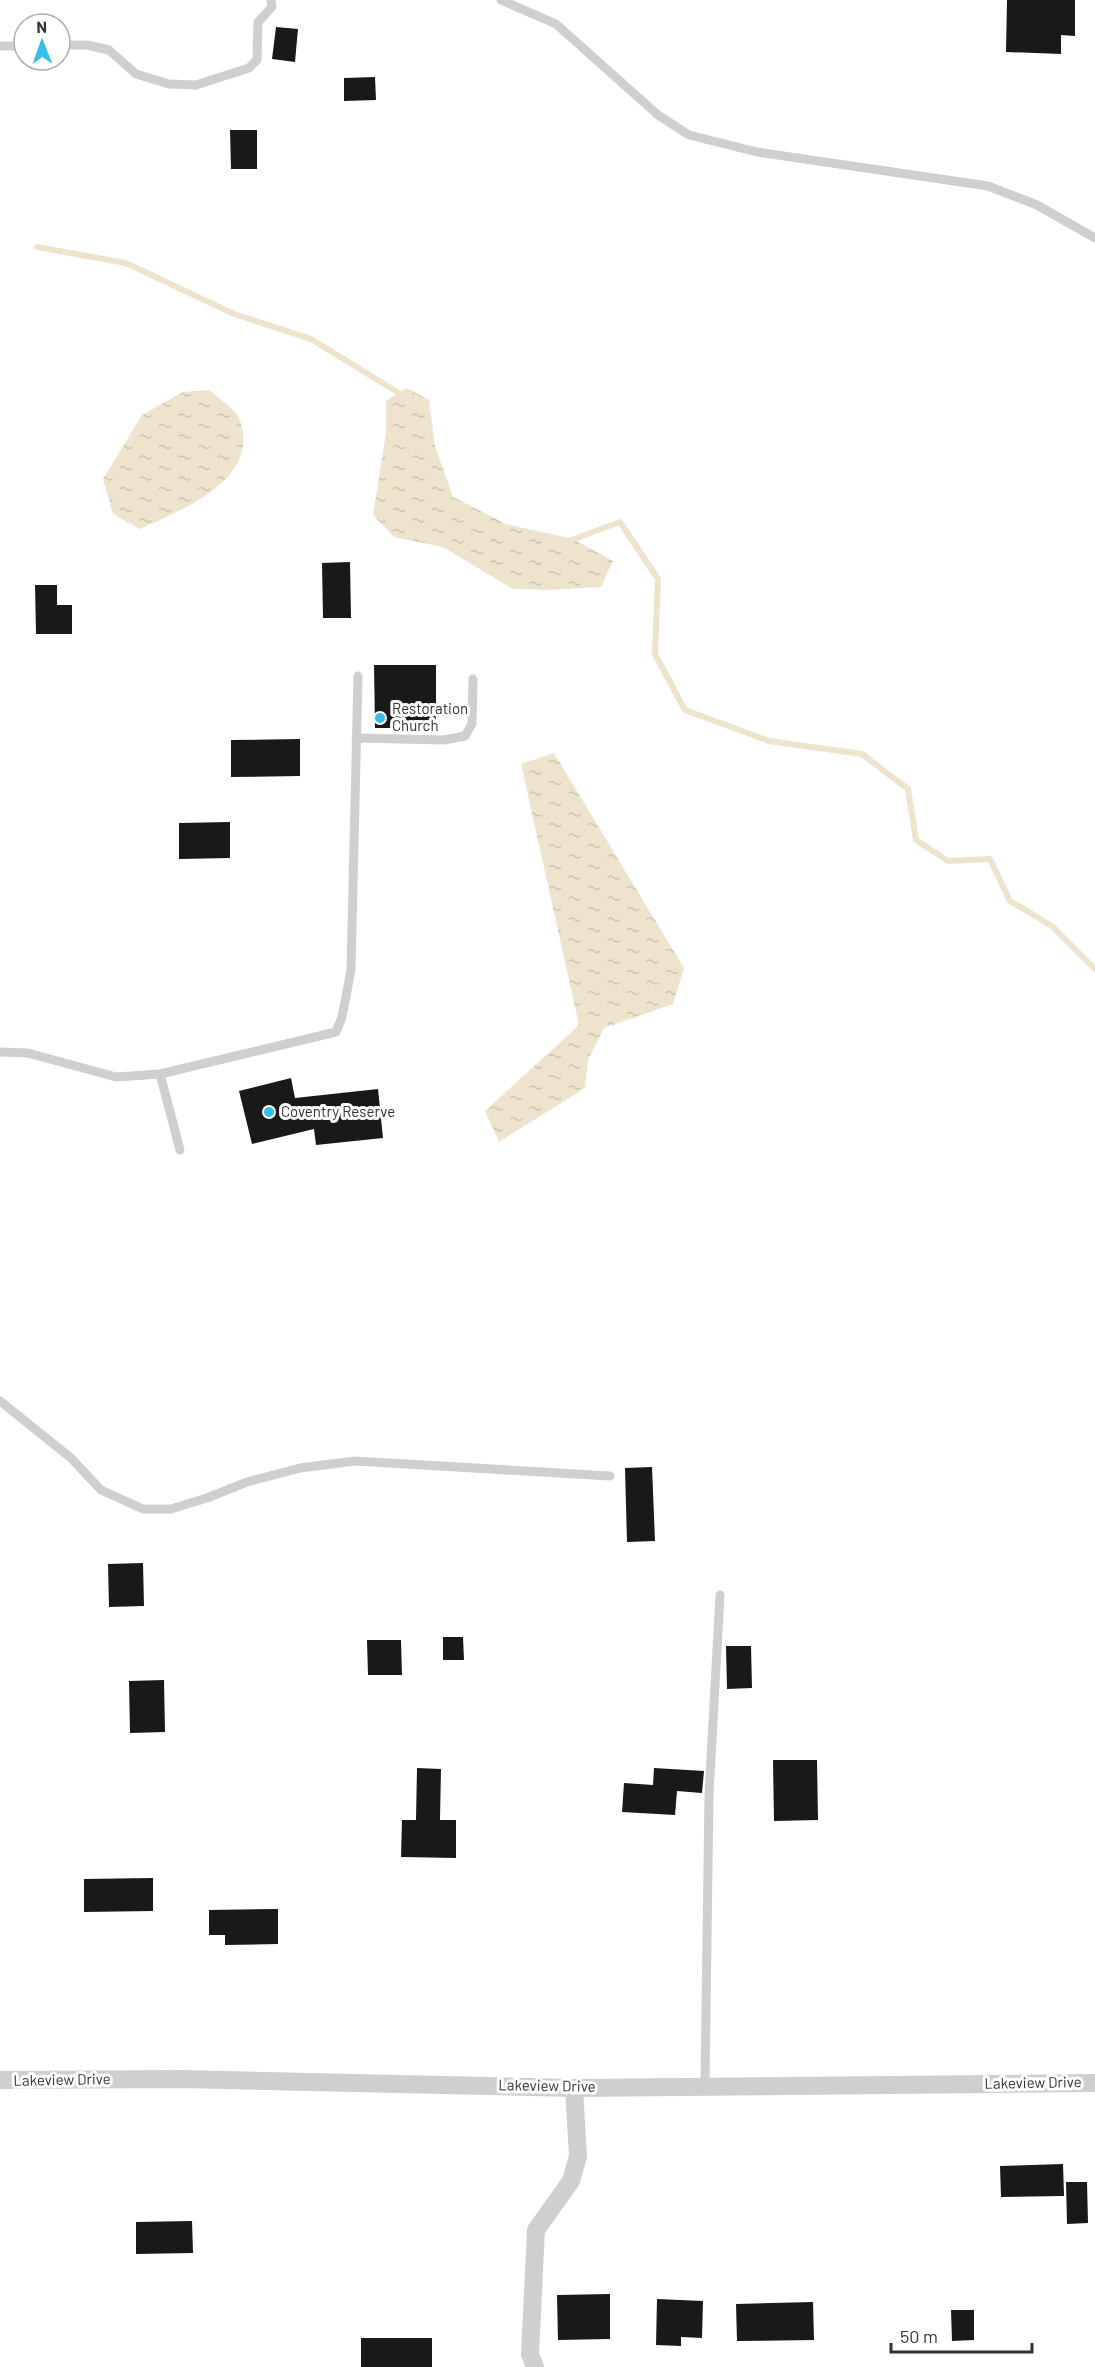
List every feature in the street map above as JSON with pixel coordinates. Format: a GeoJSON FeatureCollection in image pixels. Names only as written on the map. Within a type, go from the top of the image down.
{"type":"FeatureCollection","features":[{"type":"Feature","properties":{"kind":"street","name":"Lakeview Drive"},"geometry":{"type":"LineString","coordinates":[[0,2080],[171,2079],[574,2088],[1095,2083]]}},
{"type":"Feature","properties":{"kind":"street"},"geometry":{"type":"LineString","coordinates":[[535,2367],[530,2355],[536,2230],[572,2181],[578,2156],[574,2088]]}},
{"type":"Feature","properties":{"kind":"lane"},"geometry":{"type":"LineString","coordinates":[[72,45],[87,45],[109,50],[136,74],[169,84],[196,85],[249,68],[257,60],[258,22],[272,7],[271,0]]}},
{"type":"Feature","properties":{"kind":"lane"},"geometry":{"type":"LineString","coordinates":[[501,0],[556,24],[658,115],[689,135],[757,152],[988,186],[1037,205],[1095,238]]}},
{"type":"Feature","properties":{"kind":"lane"},"geometry":{"type":"LineString","coordinates":[[0,1052],[28,1053],[116,1077],[160,1074],[336,1032],[342,1017],[351,970],[358,676]]}},
{"type":"Feature","properties":{"kind":"lane"},"geometry":{"type":"LineString","coordinates":[[356,738],[444,740],[465,736],[472,724],[473,679]]}},
{"type":"Feature","properties":{"kind":"lane"},"geometry":{"type":"LineString","coordinates":[[160,1074],[180,1150]]}},
{"type":"Feature","properties":{"kind":"lane"},"geometry":{"type":"LineString","coordinates":[[0,1401],[71,1458],[101,1490],[143,1509],[171,1509],[247,1482],[300,1468],[355,1461],[610,1476]]}},
{"type":"Feature","properties":{"kind":"lane"},"geometry":{"type":"LineString","coordinates":[[705,2085],[709,1794],[720,1594]]}},
{"type":"Feature","properties":{"kind":"water"},"geometry":{"type":"Polygon","coordinates":[[[407,388],[429,400],[435,446],[453,497],[506,524],[573,539],[613,561],[601,587],[513,589],[443,547],[394,537],[373,515],[386,433],[386,401],[407,388]]]}},
{"type":"Feature","properties":{"kind":"water"},"geometry":{"type":"Polygon","coordinates":[[[209,390],[230,407],[239,418],[243,440],[240,458],[229,475],[196,502],[140,529],[113,514],[103,479],[142,415],[183,392],[209,390]]]}},
{"type":"Feature","properties":{"kind":"water"},"geometry":{"type":"Polygon","coordinates":[[[554,753],[684,968],[673,1004],[604,1028],[588,1060],[585,1088],[499,1142],[485,1111],[579,1025],[521,764],[554,753]]]}},
{"type":"Feature","properties":{"kind":"building"},"geometry":{"type":"Polygon","coordinates":[[[1007,0],[1075,0],[1075,36],[1061,35],[1061,54],[1006,52],[1007,0]]]}},
{"type":"Feature","properties":{"kind":"building"},"geometry":{"type":"Polygon","coordinates":[[[276,27],[298,29],[295,62],[272,59],[276,27]]]}},
{"type":"Feature","properties":{"kind":"building"},"geometry":{"type":"Polygon","coordinates":[[[375,77],[376,100],[344,101],[344,78],[375,77]]]}},
{"type":"Feature","properties":{"kind":"building"},"geometry":{"type":"Polygon","coordinates":[[[230,130],[257,130],[257,169],[231,169],[230,130]]]}},
{"type":"Feature","properties":{"kind":"building"},"geometry":{"type":"Polygon","coordinates":[[[350,562],[351,618],[323,618],[322,563],[350,562]]]}},
{"type":"Feature","properties":{"kind":"building"},"geometry":{"type":"Polygon","coordinates":[[[35,585],[57,585],[57,605],[72,605],[72,634],[36,634],[35,585]]]}},
{"type":"Feature","properties":{"kind":"building"},"geometry":{"type":"Polygon","coordinates":[[[374,665],[436,665],[436,728],[375,728],[374,665]]]}},
{"type":"Feature","properties":{"kind":"building"},"geometry":{"type":"Polygon","coordinates":[[[300,739],[300,776],[231,777],[231,740],[300,739]]]}},
{"type":"Feature","properties":{"kind":"building"},"geometry":{"type":"Polygon","coordinates":[[[230,822],[230,858],[179,859],[179,823],[230,822]]]}},
{"type":"Feature","properties":{"kind":"building"},"geometry":{"type":"Polygon","coordinates":[[[291,1078],[295,1098],[378,1089],[383,1138],[316,1145],[314,1129],[252,1144],[239,1091],[291,1078]]]}},
{"type":"Feature","properties":{"kind":"building"},"geometry":{"type":"Polygon","coordinates":[[[652,1467],[655,1541],[627,1542],[625,1468],[652,1467]]]}},
{"type":"Feature","properties":{"kind":"building"},"geometry":{"type":"Polygon","coordinates":[[[143,1563],[144,1606],[109,1607],[108,1564],[143,1563]]]}},
{"type":"Feature","properties":{"kind":"building"},"geometry":{"type":"Polygon","coordinates":[[[443,1637],[463,1637],[464,1660],[443,1660],[443,1637]]]}},
{"type":"Feature","properties":{"kind":"building"},"geometry":{"type":"Polygon","coordinates":[[[367,1640],[401,1640],[402,1675],[368,1675],[367,1640]]]}},
{"type":"Feature","properties":{"kind":"building"},"geometry":{"type":"Polygon","coordinates":[[[726,1646],[751,1646],[752,1688],[727,1689],[726,1646]]]}},
{"type":"Feature","properties":{"kind":"building"},"geometry":{"type":"Polygon","coordinates":[[[164,1680],[165,1732],[130,1733],[129,1681],[164,1680]]]}},
{"type":"Feature","properties":{"kind":"building"},"geometry":{"type":"Polygon","coordinates":[[[773,1760],[817,1760],[818,1820],[774,1821],[773,1760]]]}},
{"type":"Feature","properties":{"kind":"building"},"geometry":{"type":"Polygon","coordinates":[[[417,1768],[441,1769],[440,1820],[456,1820],[456,1858],[401,1857],[402,1820],[416,1820],[417,1768]]]}},
{"type":"Feature","properties":{"kind":"building"},"geometry":{"type":"Polygon","coordinates":[[[654,1768],[704,1771],[702,1793],[677,1791],[675,1815],[622,1812],[624,1783],[653,1785],[654,1768]]]}},
{"type":"Feature","properties":{"kind":"building"},"geometry":{"type":"Polygon","coordinates":[[[153,1878],[153,1911],[84,1912],[84,1879],[153,1878]]]}},
{"type":"Feature","properties":{"kind":"building"},"geometry":{"type":"Polygon","coordinates":[[[278,1909],[278,1944],[225,1945],[225,1935],[209,1935],[209,1910],[278,1909]]]}},
{"type":"Feature","properties":{"kind":"building"},"geometry":{"type":"Polygon","coordinates":[[[1063,2164],[1064,2196],[1001,2197],[1000,2166],[1063,2164]]]}},
{"type":"Feature","properties":{"kind":"building"},"geometry":{"type":"Polygon","coordinates":[[[1066,2182],[1087,2182],[1088,2223],[1067,2224],[1066,2182]]]}},
{"type":"Feature","properties":{"kind":"building"},"geometry":{"type":"Polygon","coordinates":[[[192,2221],[193,2253],[136,2254],[136,2222],[192,2221]]]}},
{"type":"Feature","properties":{"kind":"building"},"geometry":{"type":"Polygon","coordinates":[[[610,2294],[610,2339],[558,2340],[557,2295],[610,2294]]]}},
{"type":"Feature","properties":{"kind":"building"},"geometry":{"type":"Polygon","coordinates":[[[657,2299],[703,2301],[702,2338],[681,2337],[681,2346],[656,2345],[657,2299]]]}},
{"type":"Feature","properties":{"kind":"building"},"geometry":{"type":"Polygon","coordinates":[[[813,2302],[814,2340],[737,2341],[736,2304],[813,2302]]]}},
{"type":"Feature","properties":{"kind":"building"},"geometry":{"type":"Polygon","coordinates":[[[951,2310],[974,2310],[974,2340],[952,2341],[951,2310]]]}},
{"type":"Feature","properties":{"kind":"building"},"geometry":{"type":"Polygon","coordinates":[[[361,2338],[432,2338],[432,2367],[361,2367],[361,2338]]]}},
{"type":"Feature","properties":{"kind":"waterway"},"geometry":{"type":"LineString","coordinates":[[37,247],[126,263],[234,314],[311,339],[399,393],[400,401]]}},
{"type":"Feature","properties":{"kind":"waterway"},"geometry":{"type":"LineString","coordinates":[[566,542],[620,522],[658,579],[655,654],[685,710],[769,741],[862,754],[908,789],[916,840],[948,861],[990,859],[1010,901],[1052,926],[1095,969]]}},
{"type":"Feature","properties":{"kind":"place","name":"Restoration Church"},"geometry":{"type":"Point","coordinates":[380,718]}},
{"type":"Feature","properties":{"kind":"place","name":"Coventry Reserve"},"geometry":{"type":"Point","coordinates":[269,1112]}}]}
